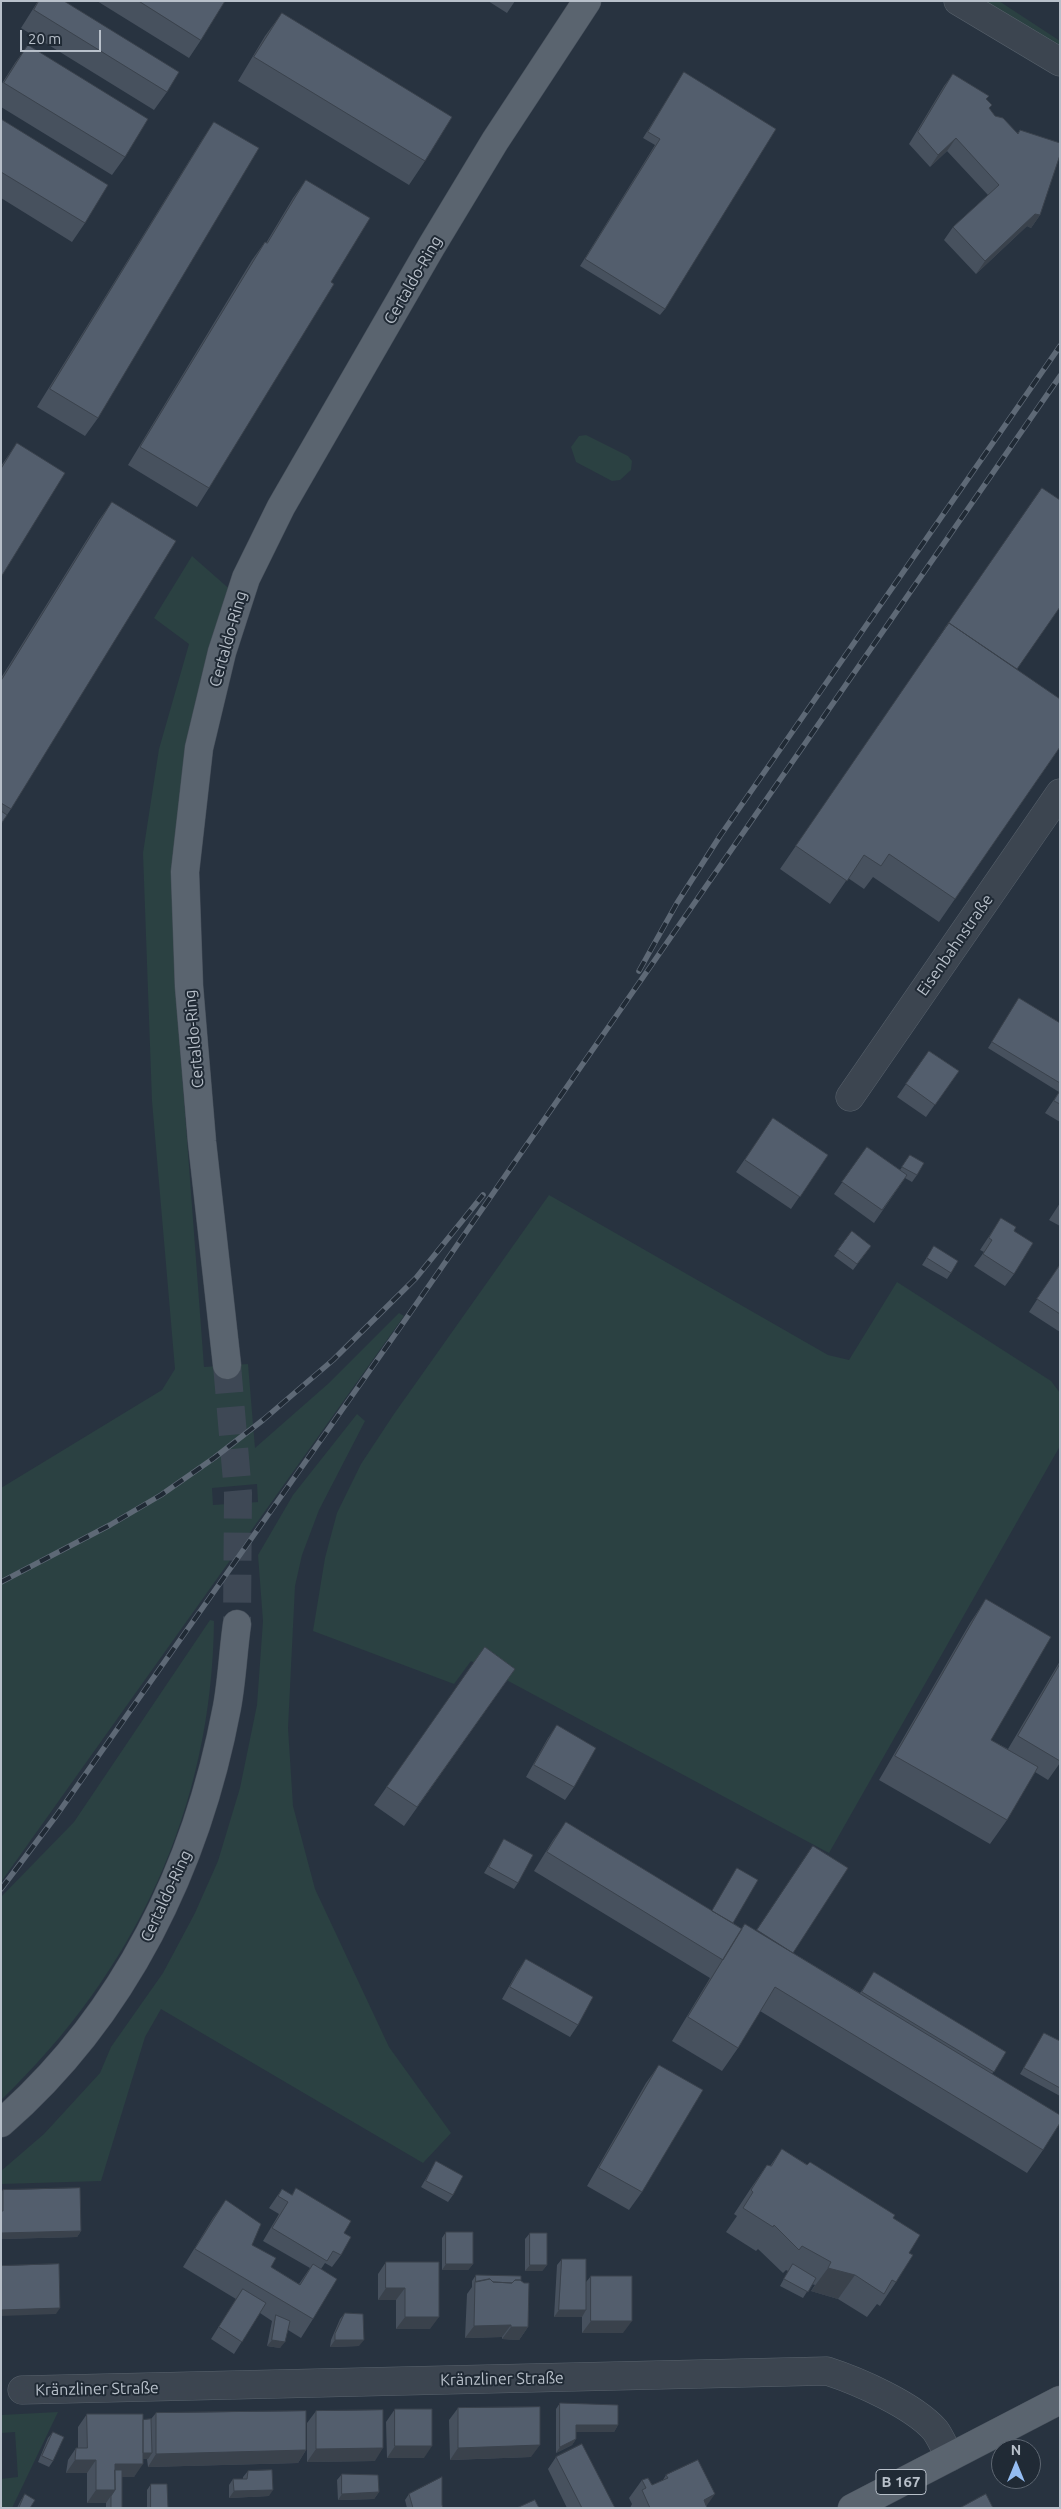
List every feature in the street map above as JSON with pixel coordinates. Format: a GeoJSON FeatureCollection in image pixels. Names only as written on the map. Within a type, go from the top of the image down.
{"type":"FeatureCollection","features":[{"type":"Feature","properties":{"kind":"main road","name":"Certaldo-Ring"},"geometry":{"type":"LineString","coordinates":[[227,1366],[202,1142],[191,1006],[185,872],[200,748],[222,652],[246,578],[281,507],[441,231],[495,142],[587,1]]}},
{"type":"Feature","properties":{"kind":"main road","name":"Certaldo-Ring"},"geometry":{"type":"LineString","coordinates":[[1,2123],[39,2087],[93,2024],[139,1955],[166,1902],[202,1811],[227,1706],[236,1624]]}},
{"type":"Feature","properties":{"kind":"main road","name":"B 167"},"geometry":{"type":"LineString","coordinates":[[852,2508],[1060,2400]]}},
{"type":"Feature","properties":{"kind":"street"},"geometry":{"type":"LineString","coordinates":[[958,1],[1060,62]]}},
{"type":"Feature","properties":{"kind":"street","name":"Eisenbahnstraße"},"geometry":{"type":"LineString","coordinates":[[850,1097],[1060,793]]}},
{"type":"Feature","properties":{"kind":"street","name":"Kränzliner Straße"},"geometry":{"type":"LineString","coordinates":[[22,2390],[827,2371],[856,2380],[914,2414],[934,2430],[950,2457]]}},
{"type":"Feature","properties":{"kind":"green space"},"geometry":{"type":"Polygon","coordinates":[[[981,1],[999,1],[1060,41],[1060,52],[981,1]]]}},
{"type":"Feature","properties":{"kind":"green space"},"geometry":{"type":"Polygon","coordinates":[[[586,435],[628,456],[632,461],[631,470],[620,480],[612,481],[576,462],[571,447],[579,436],[586,435]]]}},
{"type":"Feature","properties":{"kind":"green space"},"geometry":{"type":"Polygon","coordinates":[[[192,556],[234,593],[176,874],[181,1059],[204,1367],[248,1364],[255,1448],[329,1383],[399,1313],[404,1316],[1,1882],[1,1488],[162,1390],[175,1369],[152,1101],[143,853],[159,749],[189,644],[154,618],[192,556]],[[257,1484],[212,1488],[213,1505],[258,1502],[257,1484]]]}},
{"type":"Feature","properties":{"kind":"green space"},"geometry":{"type":"Polygon","coordinates":[[[549,1195],[828,1355],[849,1360],[897,1282],[1051,1381],[1060,1393],[1060,1446],[829,1853],[471,1661],[454,1684],[313,1631],[325,1558],[337,1513],[361,1464],[394,1414],[549,1195]]]}},
{"type":"Feature","properties":{"kind":"green space"},"geometry":{"type":"Polygon","coordinates":[[[357,1414],[365,1421],[319,1510],[302,1555],[295,1586],[288,1728],[293,1806],[315,1889],[389,2047],[451,2133],[423,2163],[161,2009],[145,2037],[101,2181],[1,2184],[1,2171],[44,2134],[100,2073],[111,2047],[163,1973],[195,1913],[218,1861],[240,1788],[257,1705],[263,1621],[258,1555],[293,1495],[357,1414]]]}},
{"type":"Feature","properties":{"kind":"green space"},"geometry":{"type":"Polygon","coordinates":[[[210,1620],[214,1621],[210,1690],[199,1757],[181,1821],[157,1883],[127,1941],[91,1997],[49,2050],[1,2100],[1,1897],[74,1822],[210,1620]]]}},
{"type":"Feature","properties":{"kind":"green space"},"geometry":{"type":"Polygon","coordinates":[[[58,2412],[12,2508],[1,2508],[1,2479],[18,2477],[15,2432],[1,2433],[1,2415],[58,2412]]]}},
{"type":"Feature","properties":{"kind":"building"},"geometry":{"type":"Polygon","coordinates":[[[39,1],[64,1],[179,72],[167,92],[34,10],[39,1]]]}},
{"type":"Feature","properties":{"kind":"building"},"geometry":{"type":"Polygon","coordinates":[[[139,1],[225,1],[201,40],[139,1]]]}},
{"type":"Feature","properties":{"kind":"building"},"geometry":{"type":"Polygon","coordinates":[[[282,13],[452,117],[425,161],[254,57],[282,13]]]}},
{"type":"Feature","properties":{"kind":"building"},"geometry":{"type":"Polygon","coordinates":[[[28,45],[148,119],[125,157],[4,83],[28,45]]]}},
{"type":"Feature","properties":{"kind":"building"},"geometry":{"type":"Polygon","coordinates":[[[684,72],[776,129],[665,309],[585,259],[660,139],[648,132],[684,72]]]}},
{"type":"Feature","properties":{"kind":"building"},"geometry":{"type":"Polygon","coordinates":[[[953,74],[989,96],[986,99],[992,105],[989,108],[995,116],[1003,118],[1018,134],[1020,130],[1060,143],[1060,155],[1040,215],[1035,214],[985,261],[953,227],[999,185],[956,138],[938,155],[918,132],[953,74]]]}},
{"type":"Feature","properties":{"kind":"building"},"geometry":{"type":"Polygon","coordinates":[[[1,119],[108,185],[85,223],[1,172],[1,119]]]}},
{"type":"Feature","properties":{"kind":"building"},"geometry":{"type":"Polygon","coordinates":[[[214,122],[259,148],[98,418],[50,389],[214,122]]]}},
{"type":"Feature","properties":{"kind":"building"},"geometry":{"type":"Polygon","coordinates":[[[306,180],[370,218],[331,282],[334,284],[209,488],[140,447],[265,242],[267,243],[306,180]]]}},
{"type":"Feature","properties":{"kind":"building"},"geometry":{"type":"Polygon","coordinates":[[[17,443],[65,473],[1,577],[1,469],[17,443]]]}},
{"type":"Feature","properties":{"kind":"building"},"geometry":{"type":"Polygon","coordinates":[[[1042,488],[1060,500],[1060,607],[1017,669],[949,623],[945,628],[1042,488]]]}},
{"type":"Feature","properties":{"kind":"building"},"geometry":{"type":"Polygon","coordinates":[[[112,502],[176,541],[11,809],[1,803],[1,681],[112,502]]]}},
{"type":"Feature","properties":{"kind":"building"},"geometry":{"type":"Polygon","coordinates":[[[949,623],[1060,699],[1060,747],[955,899],[889,854],[881,866],[864,855],[847,881],[796,846],[949,623]]]}},
{"type":"Feature","properties":{"kind":"building"},"geometry":{"type":"Polygon","coordinates":[[[1,811],[7,815],[1,824],[1,811]]]}},
{"type":"Feature","properties":{"kind":"building"},"geometry":{"type":"Polygon","coordinates":[[[1019,998],[1060,1023],[1060,1083],[992,1042],[1019,998]]]}},
{"type":"Feature","properties":{"kind":"building"},"geometry":{"type":"Polygon","coordinates":[[[929,1051],[959,1071],[935,1105],[906,1084],[929,1051]]]}},
{"type":"Feature","properties":{"kind":"building"},"geometry":{"type":"Polygon","coordinates":[[[1060,1091],[1060,1104],[1054,1101],[1060,1091]]]}},
{"type":"Feature","properties":{"kind":"building"},"geometry":{"type":"Polygon","coordinates":[[[773,1118],[828,1155],[800,1197],[745,1160],[773,1118]]]}},
{"type":"Feature","properties":{"kind":"building"},"geometry":{"type":"Polygon","coordinates":[[[867,1147],[907,1175],[882,1210],[842,1182],[867,1147]]]}},
{"type":"Feature","properties":{"kind":"building"},"geometry":{"type":"Polygon","coordinates":[[[910,1155],[924,1163],[917,1175],[902,1167],[910,1155]]]}},
{"type":"Feature","properties":{"kind":"building"},"geometry":{"type":"Polygon","coordinates":[[[1001,1218],[1016,1227],[1014,1231],[1033,1243],[1014,1274],[983,1254],[992,1240],[989,1238],[1001,1218]]]}},
{"type":"Feature","properties":{"kind":"building"},"geometry":{"type":"Polygon","coordinates":[[[852,1231],[871,1246],[857,1264],[838,1250],[852,1231]]]}},
{"type":"Feature","properties":{"kind":"building"},"geometry":{"type":"Polygon","coordinates":[[[934,1246],[958,1261],[951,1273],[927,1258],[934,1246]]]}},
{"type":"Feature","properties":{"kind":"building"},"geometry":{"type":"Polygon","coordinates":[[[1060,1265],[1060,1314],[1037,1299],[1060,1265]]]}},
{"type":"Feature","properties":{"kind":"building"},"geometry":{"type":"Polygon","coordinates":[[[986,1599],[1051,1637],[991,1740],[1038,1767],[1007,1820],[895,1756],[986,1599]]]}},
{"type":"Feature","properties":{"kind":"building"},"geometry":{"type":"Polygon","coordinates":[[[485,1647],[515,1669],[417,1807],[387,1787],[485,1647]]]}},
{"type":"Feature","properties":{"kind":"building"},"geometry":{"type":"Polygon","coordinates":[[[1060,1664],[1060,1761],[1018,1736],[1060,1664]]]}},
{"type":"Feature","properties":{"kind":"building"},"geometry":{"type":"Polygon","coordinates":[[[557,1725],[596,1748],[574,1787],[534,1765],[557,1725]]]}},
{"type":"Feature","properties":{"kind":"building"},"geometry":{"type":"Polygon","coordinates":[[[566,1822],[742,1929],[723,1960],[547,1852],[566,1822]]]}},
{"type":"Feature","properties":{"kind":"building"},"geometry":{"type":"Polygon","coordinates":[[[504,1839],[533,1855],[518,1883],[489,1867],[504,1839]]]}},
{"type":"Feature","properties":{"kind":"building"},"geometry":{"type":"Polygon","coordinates":[[[813,1846],[848,1868],[793,1953],[757,1930],[813,1846]]]}},
{"type":"Feature","properties":{"kind":"building"},"geometry":{"type":"Polygon","coordinates":[[[737,1868],[758,1880],[733,1923],[712,1911],[737,1868]]]}},
{"type":"Feature","properties":{"kind":"building"},"geometry":{"type":"Polygon","coordinates":[[[745,1924],[1060,2115],[1060,2123],[1043,2150],[775,1987],[738,2048],[688,2017],[745,1924]]]}},
{"type":"Feature","properties":{"kind":"building"},"geometry":{"type":"Polygon","coordinates":[[[526,1959],[593,1997],[578,2025],[510,1987],[526,1959]]]}},
{"type":"Feature","properties":{"kind":"building"},"geometry":{"type":"Polygon","coordinates":[[[874,1972],[1006,2052],[994,2072],[862,1992],[874,1972]]]}},
{"type":"Feature","properties":{"kind":"building"},"geometry":{"type":"Polygon","coordinates":[[[1044,2033],[1060,2041],[1060,2088],[1024,2068],[1044,2033]]]}},
{"type":"Feature","properties":{"kind":"building"},"geometry":{"type":"Polygon","coordinates":[[[659,2065],[703,2090],[642,2192],[599,2168],[659,2065]]]}},
{"type":"Feature","properties":{"kind":"building"},"geometry":{"type":"Polygon","coordinates":[[[782,2149],[807,2165],[810,2162],[895,2215],[893,2218],[920,2235],[909,2253],[913,2255],[896,2282],[892,2280],[884,2294],[855,2275],[828,2268],[831,2262],[802,2246],[799,2250],[774,2225],[773,2227],[743,2208],[753,2192],[751,2190],[767,2165],[771,2166],[782,2149]]]}},
{"type":"Feature","properties":{"kind":"building"},"geometry":{"type":"Polygon","coordinates":[[[436,2161],[463,2176],[453,2195],[426,2181],[436,2161]]]}},
{"type":"Feature","properties":{"kind":"building"},"geometry":{"type":"Polygon","coordinates":[[[80,2188],[81,2231],[1,2233],[3,2190],[80,2188]]]}},
{"type":"Feature","properties":{"kind":"building"},"geometry":{"type":"Polygon","coordinates":[[[296,2188],[351,2221],[344,2233],[351,2237],[341,2255],[333,2251],[327,2261],[272,2228],[288,2202],[278,2196],[282,2189],[292,2195],[296,2188]]]}},
{"type":"Feature","properties":{"kind":"building"},"geometry":{"type":"Polygon","coordinates":[[[226,2200],[261,2224],[252,2245],[276,2258],[271,2267],[300,2285],[313,2264],[337,2279],[313,2319],[195,2249],[226,2200]]]}},
{"type":"Feature","properties":{"kind":"building"},"geometry":{"type":"Polygon","coordinates":[[[446,2232],[473,2232],[473,2264],[446,2264],[446,2232]]]}},
{"type":"Feature","properties":{"kind":"building"},"geometry":{"type":"Polygon","coordinates":[[[530,2233],[547,2233],[547,2265],[530,2265],[530,2233]]]}},
{"type":"Feature","properties":{"kind":"building"},"geometry":{"type":"Polygon","coordinates":[[[562,2259],[586,2259],[586,2310],[559,2310],[562,2259]]]}},
{"type":"Feature","properties":{"kind":"building"},"geometry":{"type":"Polygon","coordinates":[[[386,2262],[439,2262],[439,2317],[405,2317],[405,2288],[386,2288],[386,2262]]]}},
{"type":"Feature","properties":{"kind":"building"},"geometry":{"type":"Polygon","coordinates":[[[59,2264],[60,2308],[1,2310],[1,2266],[59,2264]]]}},
{"type":"Feature","properties":{"kind":"building"},"geometry":{"type":"Polygon","coordinates":[[[793,2264],[816,2278],[808,2292],[784,2279],[793,2264]]]}},
{"type":"Feature","properties":{"kind":"building"},"geometry":{"type":"Polygon","coordinates":[[[476,2275],[521,2276],[521,2280],[515,2280],[512,2283],[493,2282],[490,2279],[476,2282],[476,2275]]]}},
{"type":"Feature","properties":{"kind":"building"},"geometry":{"type":"Polygon","coordinates":[[[591,2276],[632,2276],[632,2321],[591,2321],[591,2276]]]}},
{"type":"Feature","properties":{"kind":"building"},"geometry":{"type":"Polygon","coordinates":[[[490,2279],[493,2282],[512,2283],[515,2280],[520,2280],[524,2283],[529,2283],[528,2327],[511,2327],[511,2325],[474,2326],[475,2282],[490,2279]]]}},
{"type":"Feature","properties":{"kind":"building"},"geometry":{"type":"Polygon","coordinates":[[[243,2289],[266,2303],[242,2342],[219,2327],[243,2289]]]}},
{"type":"Feature","properties":{"kind":"building"},"geometry":{"type":"Polygon","coordinates":[[[345,2313],[363,2314],[364,2340],[335,2340],[335,2334],[345,2313]]]}},
{"type":"Feature","properties":{"kind":"building"},"geometry":{"type":"Polygon","coordinates":[[[276,2315],[290,2321],[285,2342],[272,2340],[276,2315]]]}},
{"type":"Feature","properties":{"kind":"building"},"geometry":{"type":"Polygon","coordinates":[[[560,2403],[618,2405],[618,2425],[576,2425],[576,2439],[560,2447],[560,2403]]]}},
{"type":"Feature","properties":{"kind":"building"},"geometry":{"type":"Polygon","coordinates":[[[540,2407],[540,2445],[458,2448],[458,2408],[540,2407]]]}},
{"type":"Feature","properties":{"kind":"building"},"geometry":{"type":"Polygon","coordinates":[[[395,2409],[432,2409],[432,2446],[395,2446],[395,2409]]]}},
{"type":"Feature","properties":{"kind":"building"},"geometry":{"type":"Polygon","coordinates":[[[383,2410],[383,2448],[316,2449],[316,2411],[383,2410]]]}},
{"type":"Feature","properties":{"kind":"building"},"geometry":{"type":"Polygon","coordinates":[[[306,2411],[306,2450],[156,2454],[156,2413],[306,2411]]]}},
{"type":"Feature","properties":{"kind":"building"},"geometry":{"type":"Polygon","coordinates":[[[87,2414],[143,2414],[143,2464],[115,2464],[115,2490],[96,2490],[96,2460],[75,2460],[76,2448],[87,2448],[87,2414]]]}},
{"type":"Feature","properties":{"kind":"building"},"geometry":{"type":"Polygon","coordinates":[[[151,2419],[152,2453],[143,2453],[143,2420],[151,2419]]]}},
{"type":"Feature","properties":{"kind":"building"},"geometry":{"type":"Polygon","coordinates":[[[53,2432],[64,2437],[53,2461],[42,2456],[53,2432]]]}},
{"type":"Feature","properties":{"kind":"building"},"geometry":{"type":"Polygon","coordinates":[[[582,2444],[615,2508],[582,2508],[556,2457],[582,2444]]]}},
{"type":"Feature","properties":{"kind":"building"},"geometry":{"type":"Polygon","coordinates":[[[698,2460],[715,2494],[704,2500],[707,2508],[650,2508],[642,2490],[646,2488],[642,2480],[648,2478],[652,2485],[668,2478],[666,2475],[698,2460]]]}},
{"type":"Feature","properties":{"kind":"building"},"geometry":{"type":"Polygon","coordinates":[[[115,2470],[122,2470],[122,2508],[111,2508],[111,2496],[115,2490],[115,2470]]]}},
{"type":"Feature","properties":{"kind":"building"},"geometry":{"type":"Polygon","coordinates":[[[272,2470],[273,2490],[234,2491],[233,2479],[247,2479],[248,2471],[272,2470]]]}},
{"type":"Feature","properties":{"kind":"building"},"geometry":{"type":"Polygon","coordinates":[[[342,2474],[378,2475],[379,2492],[342,2494],[342,2474]]]}},
{"type":"Feature","properties":{"kind":"building"},"geometry":{"type":"Polygon","coordinates":[[[442,2477],[443,2508],[413,2508],[409,2494],[442,2477]]]}},
{"type":"Feature","properties":{"kind":"building"},"geometry":{"type":"Polygon","coordinates":[[[151,2484],[167,2484],[168,2508],[151,2508],[151,2484]]]}},
{"type":"Feature","properties":{"kind":"building"},"geometry":{"type":"Polygon","coordinates":[[[25,2494],[35,2500],[30,2508],[19,2508],[25,2494]]]}},
{"type":"Feature","properties":{"kind":"building"},"geometry":{"type":"Polygon","coordinates":[[[986,2494],[993,2508],[960,2508],[986,2494]]]}},
{"type":"Feature","properties":{"kind":"building"},"geometry":{"type":"Polygon","coordinates":[[[535,2500],[539,2508],[517,2508],[535,2500]]]}},
{"type":"Feature","properties":{"kind":"tunnel"},"geometry":{"type":"LineString","coordinates":[[227,1365],[238,1493],[237,1624]]}},
{"type":"Feature","properties":{"kind":"railway"},"geometry":{"type":"LineString","coordinates":[[639,971],[677,903],[720,836],[1060,346]]}},
{"type":"Feature","properties":{"kind":"railway"},"geometry":{"type":"LineString","coordinates":[[1,1889],[56,1816],[401,1326],[1060,376]]}},
{"type":"Feature","properties":{"kind":"railway"},"geometry":{"type":"LineString","coordinates":[[1,1582],[110,1525],[161,1495],[214,1458],[263,1420],[333,1360],[416,1278],[483,1195]]}}]}
